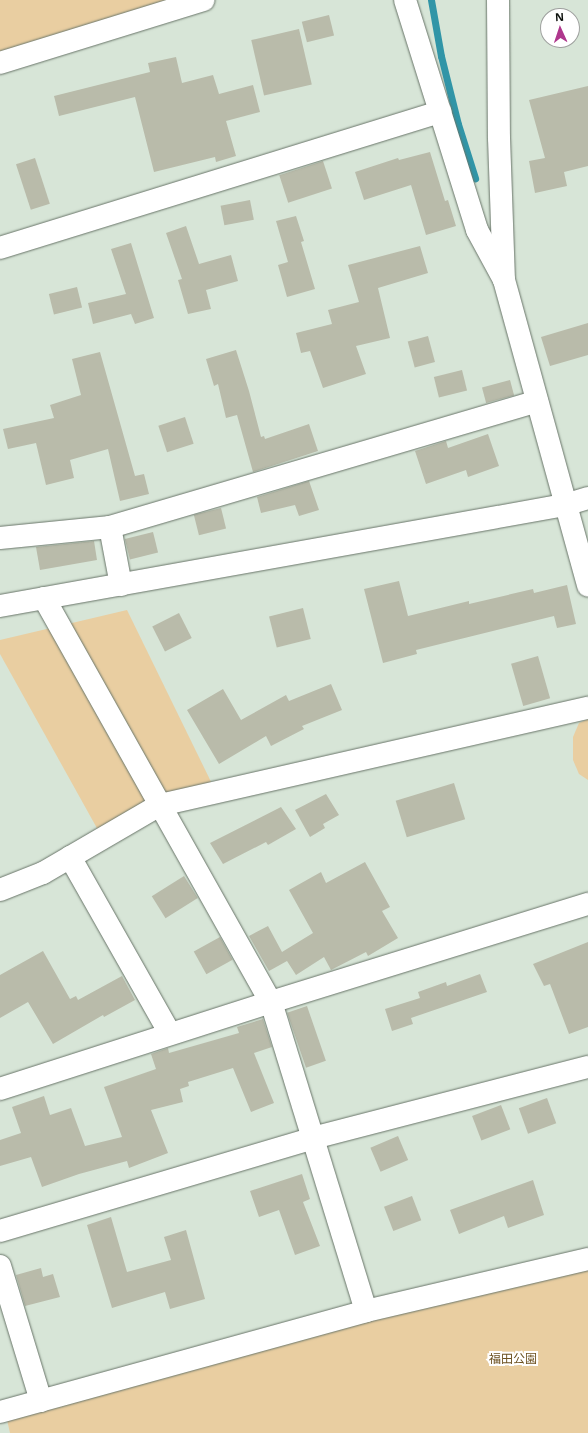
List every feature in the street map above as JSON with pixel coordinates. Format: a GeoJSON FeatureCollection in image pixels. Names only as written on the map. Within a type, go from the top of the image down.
{"type":"FeatureCollection","features":[{"type":"Feature","properties":{"kind":"street"},"geometry":{"type":"LineString","coordinates":[[0,62],[203,0]]}},
{"type":"Feature","properties":{"kind":"street"},"geometry":{"type":"LineString","coordinates":[[405,0],[477,230],[504,280],[588,586]]}},
{"type":"Feature","properties":{"kind":"street"},"geometry":{"type":"LineString","coordinates":[[498,0],[499,138],[504,280]]}},
{"type":"Feature","properties":{"kind":"street"},"geometry":{"type":"LineString","coordinates":[[0,248],[440,112]]}},
{"type":"Feature","properties":{"kind":"street"},"geometry":{"type":"LineString","coordinates":[[0,538],[110,527],[537,401]]}},
{"type":"Feature","properties":{"kind":"street"},"geometry":{"type":"LineString","coordinates":[[0,606],[565,506],[588,498]]}},
{"type":"Feature","properties":{"kind":"street"},"geometry":{"type":"LineString","coordinates":[[110,527],[121,585]]}},
{"type":"Feature","properties":{"kind":"street"},"geometry":{"type":"LineString","coordinates":[[44,598],[271,1002],[366,1311]]}},
{"type":"Feature","properties":{"kind":"street"},"geometry":{"type":"LineString","coordinates":[[0,890],[44,873],[160,805],[588,708]]}},
{"type":"Feature","properties":{"kind":"street"},"geometry":{"type":"LineString","coordinates":[[70,857],[170,1034]]}},
{"type":"Feature","properties":{"kind":"street"},"geometry":{"type":"LineString","coordinates":[[0,1089],[271,1002],[588,904]]}},
{"type":"Feature","properties":{"kind":"street"},"geometry":{"type":"LineString","coordinates":[[0,1231],[313,1138],[588,1067]]}},
{"type":"Feature","properties":{"kind":"street"},"geometry":{"type":"LineString","coordinates":[[0,1412],[366,1311],[588,1259]]}},
{"type":"Feature","properties":{"kind":"street"},"geometry":{"type":"LineString","coordinates":[[0,1266],[41,1401]]}},
{"type":"Feature","properties":{"kind":"green space"},"geometry":{"type":"Polygon","coordinates":[[[0,0],[203,0],[0,63],[0,0]]]}},
{"type":"Feature","properties":{"kind":"green space"},"geometry":{"type":"Polygon","coordinates":[[[127,610],[216,792],[98,830],[0,654],[0,640],[127,610]]]}},
{"type":"Feature","properties":{"kind":"green space"},"geometry":{"type":"Polygon","coordinates":[[[588,719],[588,780],[579,774],[573,760],[573,737],[579,723],[588,719]]]}},
{"type":"Feature","properties":{"kind":"green space","name":"福田公園"},"geometry":{"type":"Polygon","coordinates":[[[588,1263],[588,1433],[10,1433],[5,1411],[588,1263]]]}},
{"type":"Feature","properties":{"kind":"building"},"geometry":{"type":"Polygon","coordinates":[[[329,15],[334,35],[307,42],[302,22],[329,15]]]}},
{"type":"Feature","properties":{"kind":"building"},"geometry":{"type":"Polygon","coordinates":[[[299,29],[312,85],[264,96],[251,40],[299,29]]]}},
{"type":"Feature","properties":{"kind":"building"},"geometry":{"type":"Polygon","coordinates":[[[176,57],[182,83],[213,75],[219,94],[253,85],[260,112],[226,121],[236,156],[216,162],[215,157],[154,172],[135,97],[59,116],[54,96],[150,72],[148,63],[176,57]]]}},
{"type":"Feature","properties":{"kind":"building"},"geometry":{"type":"Polygon","coordinates":[[[588,86],[588,166],[564,172],[567,186],[535,193],[529,161],[545,158],[529,100],[588,86]]]}},
{"type":"Feature","properties":{"kind":"building"},"geometry":{"type":"Polygon","coordinates":[[[430,152],[445,201],[448,200],[456,226],[426,235],[411,185],[364,200],[355,172],[398,158],[399,160],[430,152]]]}},
{"type":"Feature","properties":{"kind":"building"},"geometry":{"type":"Polygon","coordinates":[[[35,158],[50,204],[31,210],[16,164],[35,158]]]}},
{"type":"Feature","properties":{"kind":"building"},"geometry":{"type":"Polygon","coordinates":[[[323,161],[332,189],[288,203],[279,175],[323,161]]]}},
{"type":"Feature","properties":{"kind":"building"},"geometry":{"type":"Polygon","coordinates":[[[250,200],[254,220],[224,225],[221,206],[250,200]]]}},
{"type":"Feature","properties":{"kind":"building"},"geometry":{"type":"Polygon","coordinates":[[[296,216],[304,241],[301,242],[315,289],[287,297],[278,265],[288,262],[276,221],[296,216]]]}},
{"type":"Feature","properties":{"kind":"building"},"geometry":{"type":"Polygon","coordinates":[[[186,226],[199,264],[231,255],[238,281],[206,290],[211,309],[188,314],[178,280],[182,279],[166,233],[186,226]]]}},
{"type":"Feature","properties":{"kind":"building"},"geometry":{"type":"Polygon","coordinates":[[[131,243],[154,318],[135,324],[131,314],[93,324],[88,303],[126,294],[111,249],[131,243]]]}},
{"type":"Feature","properties":{"kind":"building"},"geometry":{"type":"Polygon","coordinates":[[[420,246],[428,273],[378,288],[390,338],[356,346],[366,374],[323,388],[310,351],[301,353],[296,333],[332,324],[328,310],[359,302],[348,265],[420,246]]]}},
{"type":"Feature","properties":{"kind":"building"},"geometry":{"type":"Polygon","coordinates":[[[77,287],[82,307],[54,314],[49,294],[77,287]]]}},
{"type":"Feature","properties":{"kind":"building"},"geometry":{"type":"Polygon","coordinates":[[[588,323],[588,355],[550,366],[541,337],[588,323]]]}},
{"type":"Feature","properties":{"kind":"building"},"geometry":{"type":"Polygon","coordinates":[[[428,336],[435,362],[415,368],[408,341],[428,336]]]}},
{"type":"Feature","properties":{"kind":"building"},"geometry":{"type":"Polygon","coordinates":[[[236,350],[261,437],[264,436],[265,439],[309,424],[318,451],[253,472],[237,415],[226,418],[218,384],[214,386],[206,359],[236,350]]]}},
{"type":"Feature","properties":{"kind":"building"},"geometry":{"type":"Polygon","coordinates":[[[100,352],[135,476],[144,474],[149,494],[120,501],[108,449],[70,460],[74,478],[46,485],[36,443],[8,449],[3,429],[54,418],[50,405],[81,395],[72,359],[100,352]]]}},
{"type":"Feature","properties":{"kind":"building"},"geometry":{"type":"Polygon","coordinates":[[[462,370],[467,390],[439,397],[434,377],[462,370]]]}},
{"type":"Feature","properties":{"kind":"building"},"geometry":{"type":"Polygon","coordinates":[[[510,380],[514,395],[486,403],[482,388],[510,380]]]}},
{"type":"Feature","properties":{"kind":"building"},"geometry":{"type":"Polygon","coordinates":[[[185,417],[194,444],[167,452],[158,426],[185,417]]]}},
{"type":"Feature","properties":{"kind":"building"},"geometry":{"type":"Polygon","coordinates":[[[488,434],[499,466],[468,477],[466,470],[426,484],[415,451],[446,441],[448,448],[488,434]]]}},
{"type":"Feature","properties":{"kind":"building"},"geometry":{"type":"Polygon","coordinates":[[[309,481],[319,510],[299,516],[295,505],[261,513],[257,497],[309,481]]]}},
{"type":"Feature","properties":{"kind":"building"},"geometry":{"type":"Polygon","coordinates":[[[221,508],[226,528],[199,535],[194,515],[221,508]]]}},
{"type":"Feature","properties":{"kind":"building"},"geometry":{"type":"Polygon","coordinates":[[[153,532],[158,552],[130,559],[125,539],[153,532]]]}},
{"type":"Feature","properties":{"kind":"building"},"geometry":{"type":"Polygon","coordinates":[[[94,541],[97,560],[40,570],[36,547],[94,541]]]}},
{"type":"Feature","properties":{"kind":"building"},"geometry":{"type":"Polygon","coordinates":[[[399,581],[408,616],[469,601],[469,604],[533,589],[534,593],[567,585],[576,624],[557,628],[554,616],[416,650],[417,654],[383,663],[364,589],[399,581]]]}},
{"type":"Feature","properties":{"kind":"building"},"geometry":{"type":"Polygon","coordinates":[[[303,608],[311,639],[277,648],[269,616],[303,608]]]}},
{"type":"Feature","properties":{"kind":"building"},"geometry":{"type":"Polygon","coordinates":[[[179,613],[192,638],[165,652],[152,627],[179,613]]]}},
{"type":"Feature","properties":{"kind":"building"},"geometry":{"type":"Polygon","coordinates":[[[538,656],[550,698],[523,706],[511,664],[538,656]]]}},
{"type":"Feature","properties":{"kind":"building"},"geometry":{"type":"Polygon","coordinates":[[[331,684],[342,710],[302,726],[304,729],[271,746],[266,736],[219,764],[187,710],[223,689],[241,720],[286,695],[289,701],[331,684]]]}},
{"type":"Feature","properties":{"kind":"building"},"geometry":{"type":"Polygon","coordinates":[[[454,783],[465,819],[407,837],[396,801],[454,783]]]}},
{"type":"Feature","properties":{"kind":"building"},"geometry":{"type":"Polygon","coordinates":[[[326,794],[339,815],[323,824],[325,828],[310,837],[295,810],[326,794]]]}},
{"type":"Feature","properties":{"kind":"building"},"geometry":{"type":"Polygon","coordinates":[[[281,807],[296,829],[268,845],[266,842],[223,864],[210,843],[281,807]]]}},
{"type":"Feature","properties":{"kind":"building"},"geometry":{"type":"Polygon","coordinates":[[[365,862],[390,907],[382,911],[398,938],[368,956],[366,952],[331,970],[324,957],[296,975],[287,961],[269,971],[249,936],[268,926],[282,952],[313,933],[289,890],[321,872],[326,883],[365,862]]]}},
{"type":"Feature","properties":{"kind":"building"},"geometry":{"type":"Polygon","coordinates":[[[184,876],[198,898],[166,918],[152,896],[184,876]]]}},
{"type":"Feature","properties":{"kind":"building"},"geometry":{"type":"Polygon","coordinates":[[[220,937],[233,960],[206,974],[194,952],[220,937]]]}},
{"type":"Feature","properties":{"kind":"building"},"geometry":{"type":"Polygon","coordinates":[[[588,942],[588,1027],[569,1034],[550,984],[544,986],[533,964],[588,942]]]}},
{"type":"Feature","properties":{"kind":"building"},"geometry":{"type":"Polygon","coordinates":[[[43,951],[70,999],[76,996],[78,1000],[122,976],[135,1000],[104,1017],[103,1015],[53,1044],[28,1002],[0,1018],[0,975],[43,951]]]}},
{"type":"Feature","properties":{"kind":"building"},"geometry":{"type":"Polygon","coordinates":[[[480,974],[487,992],[411,1018],[413,1024],[392,1031],[385,1009],[420,998],[418,992],[446,982],[447,986],[480,974]]]}},
{"type":"Feature","properties":{"kind":"building"},"geometry":{"type":"Polygon","coordinates":[[[307,1006],[326,1061],[306,1068],[287,1013],[307,1006]]]}},
{"type":"Feature","properties":{"kind":"building"},"geometry":{"type":"Polygon","coordinates":[[[263,1019],[272,1047],[254,1053],[274,1103],[251,1112],[233,1068],[188,1082],[189,1086],[180,1089],[183,1102],[151,1110],[168,1153],[129,1168],[127,1161],[79,1174],[42,1187],[31,1157],[0,1166],[0,1140],[21,1133],[12,1107],[44,1096],[50,1115],[71,1108],[85,1146],[122,1137],[104,1087],[156,1069],[151,1054],[168,1048],[169,1053],[239,1033],[237,1027],[263,1019]]]}},
{"type":"Feature","properties":{"kind":"building"},"geometry":{"type":"Polygon","coordinates":[[[547,1098],[556,1123],[528,1134],[519,1108],[547,1098]]]}},
{"type":"Feature","properties":{"kind":"building"},"geometry":{"type":"Polygon","coordinates":[[[501,1105],[510,1129],[481,1140],[472,1116],[501,1105]]]}},
{"type":"Feature","properties":{"kind":"building"},"geometry":{"type":"Polygon","coordinates":[[[398,1136],[408,1160],[381,1172],[370,1148],[398,1136]]]}},
{"type":"Feature","properties":{"kind":"building"},"geometry":{"type":"Polygon","coordinates":[[[302,1174],[310,1199],[303,1202],[320,1246],[295,1255],[279,1210],[259,1217],[250,1191],[302,1174]]]}},
{"type":"Feature","properties":{"kind":"building"},"geometry":{"type":"Polygon","coordinates":[[[533,1180],[544,1215],[508,1228],[504,1216],[459,1234],[450,1210],[533,1180]]]}},
{"type":"Feature","properties":{"kind":"building"},"geometry":{"type":"Polygon","coordinates":[[[412,1196],[421,1220],[393,1231],[384,1207],[412,1196]]]}},
{"type":"Feature","properties":{"kind":"building"},"geometry":{"type":"Polygon","coordinates":[[[111,1217],[127,1272],[171,1260],[164,1237],[186,1230],[205,1299],[170,1309],[165,1292],[112,1308],[87,1225],[111,1217]]]}},
{"type":"Feature","properties":{"kind":"building"},"geometry":{"type":"Polygon","coordinates":[[[41,1268],[43,1277],[53,1274],[60,1297],[25,1306],[16,1275],[41,1268]]]}},
{"type":"Feature","properties":{"kind":"waterway"},"geometry":{"type":"LineString","coordinates":[[431,0],[441,56],[458,124],[475,178]]}}]}
